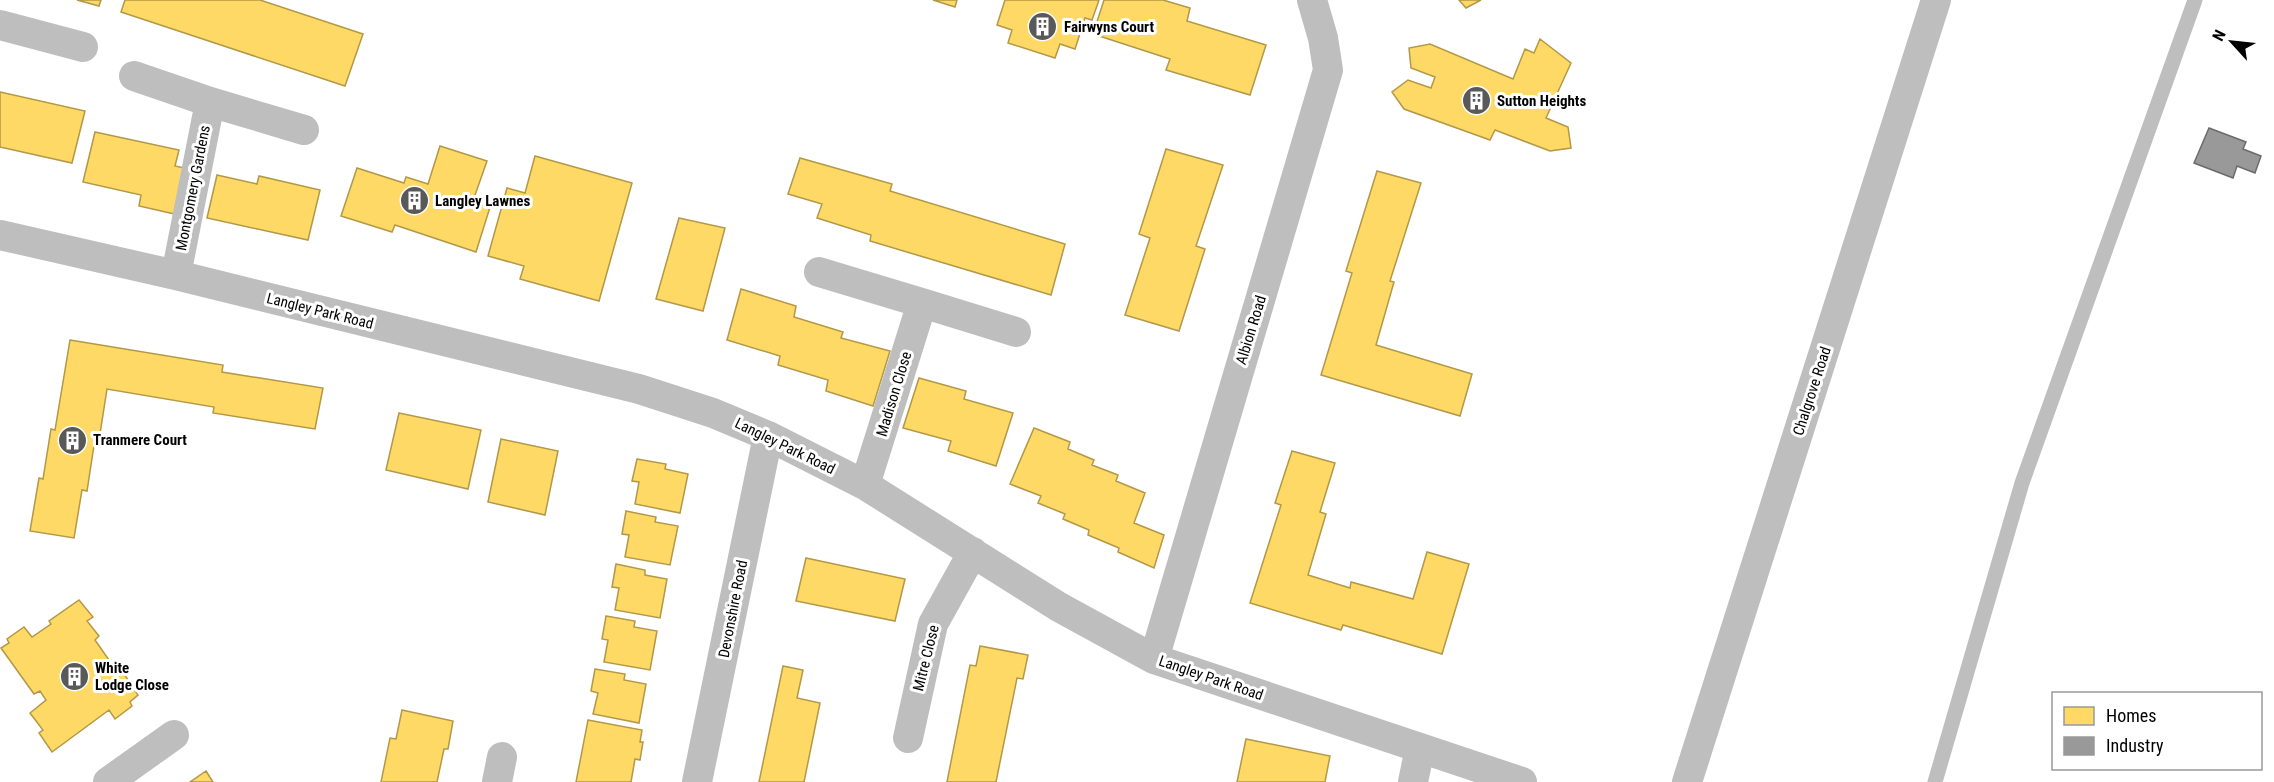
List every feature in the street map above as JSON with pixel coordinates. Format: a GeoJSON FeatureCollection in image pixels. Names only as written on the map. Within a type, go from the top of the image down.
{"type":"FeatureCollection","features":[{"type":"Feature","properties":{"kind":"street","name":"Albion Road"},"geometry":{"type":"LineString","coordinates":[[1154,659],[1328,70],[1323,38],[1311,0]]}},
{"type":"Feature","properties":{"kind":"street","name":"Chalgrove Road"},"geometry":{"type":"LineString","coordinates":[[1687,782],[1936,0]]}},
{"type":"Feature","properties":{"kind":"street"},"geometry":{"type":"LineString","coordinates":[[0,25],[83,47]]}},
{"type":"Feature","properties":{"kind":"street"},"geometry":{"type":"LineString","coordinates":[[134,76],[304,130]]}},
{"type":"Feature","properties":{"kind":"street","name":"Montgomery Gardens"},"geometry":{"type":"LineString","coordinates":[[176,275],[210,102]]}},
{"type":"Feature","properties":{"kind":"street","name":"Langley Park Road"},"geometry":{"type":"LineString","coordinates":[[0,235],[176,275],[639,389],[713,412],[768,436],[865,485],[1059,607],[1154,659],[1522,782]]}},
{"type":"Feature","properties":{"kind":"street"},"geometry":{"type":"LineString","coordinates":[[819,272],[1016,332]]}},
{"type":"Feature","properties":{"kind":"street","name":"Madison Close"},"geometry":{"type":"LineString","coordinates":[[865,485],[922,303]]}},
{"type":"Feature","properties":{"kind":"street","name":"Devonshire Road"},"geometry":{"type":"LineString","coordinates":[[698,782],[768,436]]}},
{"type":"Feature","properties":{"kind":"street","name":"Mitre Close"},"geometry":{"type":"LineString","coordinates":[[908,738],[933,624],[973,552]]}},
{"type":"Feature","properties":{"kind":"street"},"geometry":{"type":"LineString","coordinates":[[108,782],[174,735]]}},
{"type":"Feature","properties":{"kind":"street"},"geometry":{"type":"LineString","coordinates":[[1413,782],[1420,748]]}},
{"type":"Feature","properties":{"kind":"lane"},"geometry":{"type":"LineString","coordinates":[[1935,782],[2022,483],[2196,0]]}},
{"type":"Feature","properties":{"kind":"building: Homes"},"geometry":{"type":"Polygon","coordinates":[[[77,0],[101,0],[99,6],[77,0]]]}},
{"type":"Feature","properties":{"kind":"building: Homes"},"geometry":{"type":"Polygon","coordinates":[[[125,0],[260,0],[363,34],[345,86],[121,12],[125,0]]]}},
{"type":"Feature","properties":{"kind":"building: Homes"},"geometry":{"type":"Polygon","coordinates":[[[933,0],[957,0],[955,7],[933,0]]]}},
{"type":"Feature","properties":{"kind":"building: Homes","name":"Fairwyns Court"},"geometry":{"type":"Polygon","coordinates":[[[1005,0],[1099,0],[1092,20],[1085,18],[1075,49],[1060,44],[1055,58],[1008,43],[1012,30],[997,25],[1005,0]]]}},
{"type":"Feature","properties":{"kind":"building: Homes"},"geometry":{"type":"Polygon","coordinates":[[[1104,0],[1163,0],[1190,8],[1187,21],[1266,45],[1250,95],[1166,70],[1170,59],[1093,34],[1104,0]]]}},
{"type":"Feature","properties":{"kind":"building: Homes"},"geometry":{"type":"Polygon","coordinates":[[[1459,0],[1481,0],[1466,8],[1459,0]]]}},
{"type":"Feature","properties":{"kind":"building: Homes","name":"Sutton Heights"},"geometry":{"type":"Polygon","coordinates":[[[1540,39],[1571,63],[1546,118],[1568,127],[1571,148],[1550,151],[1495,130],[1490,140],[1404,109],[1392,92],[1408,80],[1431,88],[1435,77],[1411,68],[1409,48],[1430,44],[1513,79],[1525,49],[1534,53],[1540,39]]]}},
{"type":"Feature","properties":{"kind":"building: Homes"},"geometry":{"type":"Polygon","coordinates":[[[0,92],[85,111],[72,163],[0,147],[0,92]]]}},
{"type":"Feature","properties":{"kind":"building: Homes"},"geometry":{"type":"Polygon","coordinates":[[[95,132],[179,150],[175,166],[189,169],[179,215],[139,206],[141,195],[83,182],[95,132]]]}},
{"type":"Feature","properties":{"kind":"building: Homes","name":"Langley Lawnes"},"geometry":{"type":"Polygon","coordinates":[[[440,146],[487,161],[474,198],[491,204],[476,252],[395,225],[392,232],[341,216],[357,168],[404,183],[406,177],[428,184],[440,146]]]}},
{"type":"Feature","properties":{"kind":"building: Homes"},"geometry":{"type":"Polygon","coordinates":[[[1166,149],[1223,165],[1196,246],[1205,249],[1179,331],[1125,315],[1150,238],[1139,234],[1166,149]]]}},
{"type":"Feature","properties":{"kind":"building: Homes"},"geometry":{"type":"Polygon","coordinates":[[[535,156],[632,183],[599,301],[520,279],[524,266],[488,256],[507,188],[525,193],[535,156]]]}},
{"type":"Feature","properties":{"kind":"building: Homes"},"geometry":{"type":"Polygon","coordinates":[[[800,158],[892,184],[890,191],[1065,244],[1051,295],[870,241],[871,235],[817,218],[822,204],[788,194],[800,158]]]}},
{"type":"Feature","properties":{"kind":"building: Homes"},"geometry":{"type":"Polygon","coordinates":[[[1377,171],[1421,183],[1390,281],[1394,282],[1376,345],[1472,374],[1460,416],[1321,375],[1352,273],[1346,271],[1377,171]]]}},
{"type":"Feature","properties":{"kind":"building: Homes"},"geometry":{"type":"Polygon","coordinates":[[[217,175],[257,184],[259,176],[320,190],[308,240],[207,218],[217,175]]]}},
{"type":"Feature","properties":{"kind":"building: Homes"},"geometry":{"type":"Polygon","coordinates":[[[679,218],[725,228],[703,311],[656,299],[679,218]]]}},
{"type":"Feature","properties":{"kind":"building: Homes"},"geometry":{"type":"Polygon","coordinates":[[[741,289],[796,306],[794,317],[843,332],[841,338],[890,351],[873,406],[826,391],[828,380],[778,365],[780,356],[727,340],[741,289]]]}},
{"type":"Feature","properties":{"kind":"building: Homes","name":"Tranmere Court"},"geometry":{"type":"Polygon","coordinates":[[[70,340],[223,365],[222,372],[323,388],[315,429],[213,413],[214,407],[107,389],[99,440],[95,439],[87,491],[82,490],[74,538],[30,531],[39,478],[43,479],[51,429],[55,430],[70,340]]]}},
{"type":"Feature","properties":{"kind":"building: Homes"},"geometry":{"type":"Polygon","coordinates":[[[919,378],[966,391],[964,399],[1013,413],[996,466],[948,451],[951,441],[903,428],[919,378]]]}},
{"type":"Feature","properties":{"kind":"building: Homes"},"geometry":{"type":"Polygon","coordinates":[[[399,413],[481,430],[468,489],[386,470],[399,413]]]}},
{"type":"Feature","properties":{"kind":"building: Homes"},"geometry":{"type":"Polygon","coordinates":[[[1034,428],[1070,442],[1068,449],[1094,460],[1092,465],[1118,475],[1116,481],[1145,493],[1134,523],[1164,535],[1154,568],[1118,552],[1119,548],[1088,535],[1089,530],[1063,519],[1065,514],[1038,503],[1041,496],[1010,484],[1034,428]]]}},
{"type":"Feature","properties":{"kind":"building: Homes"},"geometry":{"type":"Polygon","coordinates":[[[501,439],[558,451],[545,515],[488,502],[501,439]]]}},
{"type":"Feature","properties":{"kind":"building: Homes"},"geometry":{"type":"Polygon","coordinates":[[[1292,451],[1335,463],[1320,512],[1326,514],[1308,575],[1350,588],[1351,582],[1413,599],[1427,552],[1469,564],[1442,654],[1343,625],[1341,630],[1250,603],[1281,505],[1275,503],[1292,451]]]}},
{"type":"Feature","properties":{"kind":"building: Homes"},"geometry":{"type":"Polygon","coordinates":[[[637,459],[666,464],[665,469],[688,474],[680,513],[635,504],[639,482],[632,481],[637,459]]]}},
{"type":"Feature","properties":{"kind":"building: Homes"},"geometry":{"type":"Polygon","coordinates":[[[626,511],[656,517],[655,522],[678,526],[670,565],[625,557],[629,535],[622,534],[626,511]]]}},
{"type":"Feature","properties":{"kind":"building: Homes"},"geometry":{"type":"Polygon","coordinates":[[[806,558],[905,579],[895,621],[796,601],[806,558]]]}},
{"type":"Feature","properties":{"kind":"building: Homes"},"geometry":{"type":"Polygon","coordinates":[[[616,564],[645,570],[645,575],[667,579],[660,618],[615,610],[619,588],[612,587],[616,564]]]}},
{"type":"Feature","properties":{"kind":"building: Homes","name":"White Lodge Close"},"geometry":{"type":"Polygon","coordinates":[[[79,600],[93,617],[87,621],[99,636],[95,640],[111,663],[115,660],[138,695],[130,702],[132,706],[115,719],[109,710],[52,752],[39,733],[43,730],[30,713],[46,700],[40,691],[34,694],[1,648],[9,643],[7,639],[24,627],[32,637],[51,624],[49,621],[79,600]]]}},
{"type":"Feature","properties":{"kind":"building: Homes"},"geometry":{"type":"Polygon","coordinates":[[[606,616],[635,621],[634,627],[657,631],[650,670],[604,662],[608,640],[602,639],[606,616]]]}},
{"type":"Feature","properties":{"kind":"building: Homes"},"geometry":{"type":"Polygon","coordinates":[[[980,646],[1028,655],[1023,679],[1017,678],[996,782],[947,782],[970,665],[976,666],[980,646]]]}},
{"type":"Feature","properties":{"kind":"building: Homes"},"geometry":{"type":"Polygon","coordinates":[[[783,666],[803,670],[797,698],[820,703],[804,782],[759,782],[783,666]]]}},
{"type":"Feature","properties":{"kind":"building: Homes"},"geometry":{"type":"Polygon","coordinates":[[[595,669],[625,674],[624,680],[646,684],[639,723],[593,714],[598,693],[591,691],[595,669]]]}},
{"type":"Feature","properties":{"kind":"building: Homes"},"geometry":{"type":"Polygon","coordinates":[[[402,710],[453,721],[448,749],[444,749],[437,782],[381,782],[390,738],[396,739],[402,710]]]}},
{"type":"Feature","properties":{"kind":"building: Homes"},"geometry":{"type":"Polygon","coordinates":[[[588,720],[642,730],[640,760],[635,759],[631,782],[576,782],[588,720]]]}},
{"type":"Feature","properties":{"kind":"building: Homes"},"geometry":{"type":"Polygon","coordinates":[[[1246,739],[1330,756],[1325,782],[1237,782],[1246,739]]]}},
{"type":"Feature","properties":{"kind":"building: Homes"},"geometry":{"type":"Polygon","coordinates":[[[206,771],[213,782],[190,782],[206,771]]]}},
{"type":"Feature","properties":{"kind":"building: Industry"},"geometry":{"type":"Polygon","coordinates":[[[2209,128],[2246,142],[2243,149],[2261,156],[2255,173],[2237,166],[2233,178],[2194,163],[2209,128]]]}},
{"type":"Feature","properties":{"kind":"place","name":"Fairwyns Court"},"geometry":{"type":"Point","coordinates":[1043,27]}},
{"type":"Feature","properties":{"kind":"place","name":"Sutton Heights"},"geometry":{"type":"Point","coordinates":[1476,101]}},
{"type":"Feature","properties":{"kind":"place","name":"Langley Lawnes"},"geometry":{"type":"Point","coordinates":[414,201]}},
{"type":"Feature","properties":{"kind":"place","name":"Tranmere Court"},"geometry":{"type":"Point","coordinates":[72,440]}},
{"type":"Feature","properties":{"kind":"place","name":"White Lodge Close"},"geometry":{"type":"Point","coordinates":[74,677]}}]}
